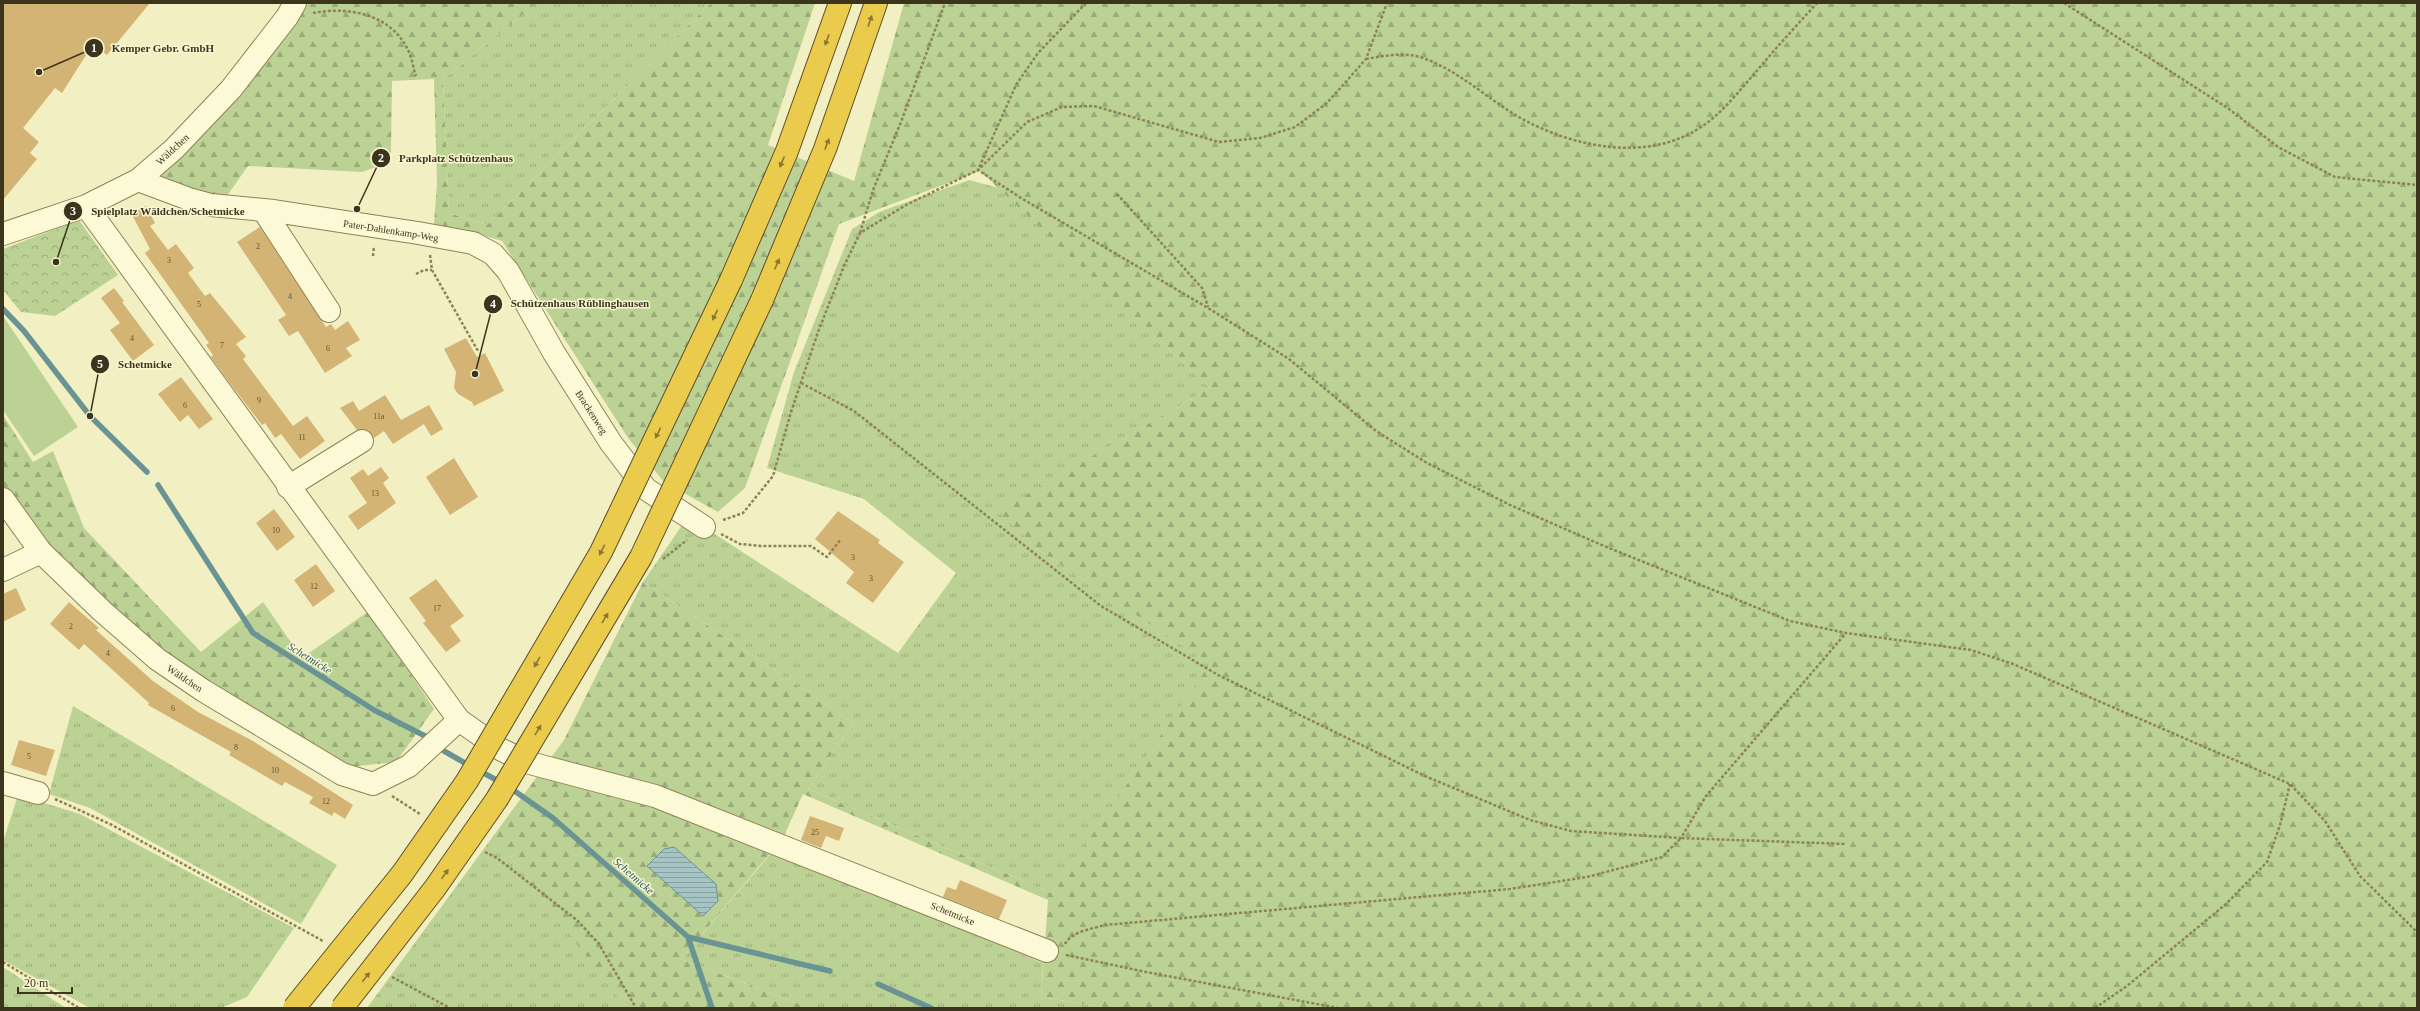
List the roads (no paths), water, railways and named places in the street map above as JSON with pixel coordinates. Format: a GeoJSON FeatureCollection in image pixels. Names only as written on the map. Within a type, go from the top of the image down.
{"type":"FeatureCollection","features":[{"type":"Feature","properties":{"kind":"highway"},"geometry":{"type":"LineString","coordinates":[[294,1008],[402,874],[467,781],[601,552],[731,280],[787,150],[840,3]]}},
{"type":"Feature","properties":{"kind":"highway"},"geometry":{"type":"LineString","coordinates":[[342,1008],[435,888],[496,799],[633,570],[762,300],[825,149],[876,3]]}},
{"type":"Feature","properties":{"kind":"street","name":"Wäldchen"},"geometry":{"type":"LineString","coordinates":[[3,234],[86,206],[138,180],[174,148],[231,89],[291,10]]}},
{"type":"Feature","properties":{"kind":"street","name":"Pater-Dahlenkamp-Weg"},"geometry":{"type":"LineString","coordinates":[[138,180],[189,200],[211,205],[264,212],[274,211],[473,243],[493,254],[508,271]]}},
{"type":"Feature","properties":{"kind":"street","name":"Schetmicke"},"geometry":{"type":"LineString","coordinates":[[86,206],[288,487],[459,720],[500,750],[526,762],[655,796],[1053,952]]}},
{"type":"Feature","properties":{"kind":"street"},"geometry":{"type":"LineString","coordinates":[[264,212],[329,311]]}},
{"type":"Feature","properties":{"kind":"street","name":"Brackenweg"},"geometry":{"type":"LineString","coordinates":[[508,271],[554,353],[612,443],[646,489],[704,527]]}},
{"type":"Feature","properties":{"kind":"street"},"geometry":{"type":"LineString","coordinates":[[288,487],[362,441]]}},
{"type":"Feature","properties":{"kind":"street","name":"Wäldchen"},"geometry":{"type":"LineString","coordinates":[[3,499],[41,552],[102,611],[157,659],[204,691],[342,774],[373,784],[409,766],[459,720]]}},
{"type":"Feature","properties":{"kind":"street"},"geometry":{"type":"LineString","coordinates":[[3,570],[41,552]]}},
{"type":"Feature","properties":{"kind":"street"},"geometry":{"type":"LineString","coordinates":[[3,782],[38,793]]}},
{"type":"Feature","properties":{"kind":"water"},"geometry":{"type":"Polygon","coordinates":[[[674,847],[716,884],[718,901],[703,916],[647,866],[664,849],[674,847]]]}},
{"type":"Feature","properties":{"kind":"waterway","name":"Schetmicke"},"geometry":{"type":"LineString","coordinates":[[3,309],[24,331],[90,416],[147,472]]}},
{"type":"Feature","properties":{"kind":"waterway","name":"Schetmicke"},"geometry":{"type":"LineString","coordinates":[[158,485],[253,633],[374,710],[427,737]]}},
{"type":"Feature","properties":{"kind":"waterway","name":"Schetmicke"},"geometry":{"type":"LineString","coordinates":[[444,751],[470,766]]}},
{"type":"Feature","properties":{"kind":"waterway","name":"Schetmicke"},"geometry":{"type":"LineString","coordinates":[[478,770],[502,783]]}},
{"type":"Feature","properties":{"kind":"waterway","name":"Schetmicke"},"geometry":{"type":"LineString","coordinates":[[509,787],[553,818],[688,937],[830,971]]}},
{"type":"Feature","properties":{"kind":"waterway"},"geometry":{"type":"LineString","coordinates":[[688,937],[712,1008]]}},
{"type":"Feature","properties":{"kind":"waterway","name":"Schetmicke"},"geometry":{"type":"LineString","coordinates":[[878,984],[931,1008]]}},
{"type":"Feature","properties":{"kind":"place","name":"Kemper Gebr. GmbH"},"geometry":{"type":"Point","coordinates":[39,72]}},
{"type":"Feature","properties":{"kind":"place","name":"Parkplatz Schützenhaus"},"geometry":{"type":"Point","coordinates":[357,209]}},
{"type":"Feature","properties":{"kind":"place","name":"Spielplatz Wäldchen/Schetmicke"},"geometry":{"type":"Point","coordinates":[56,262]}},
{"type":"Feature","properties":{"kind":"place","name":"Schützenhaus Rüblinghausen"},"geometry":{"type":"Point","coordinates":[475,374]}},
{"type":"Feature","properties":{"kind":"place","name":"Schetmicke"},"geometry":{"type":"Point","coordinates":[90,416]}}]}
